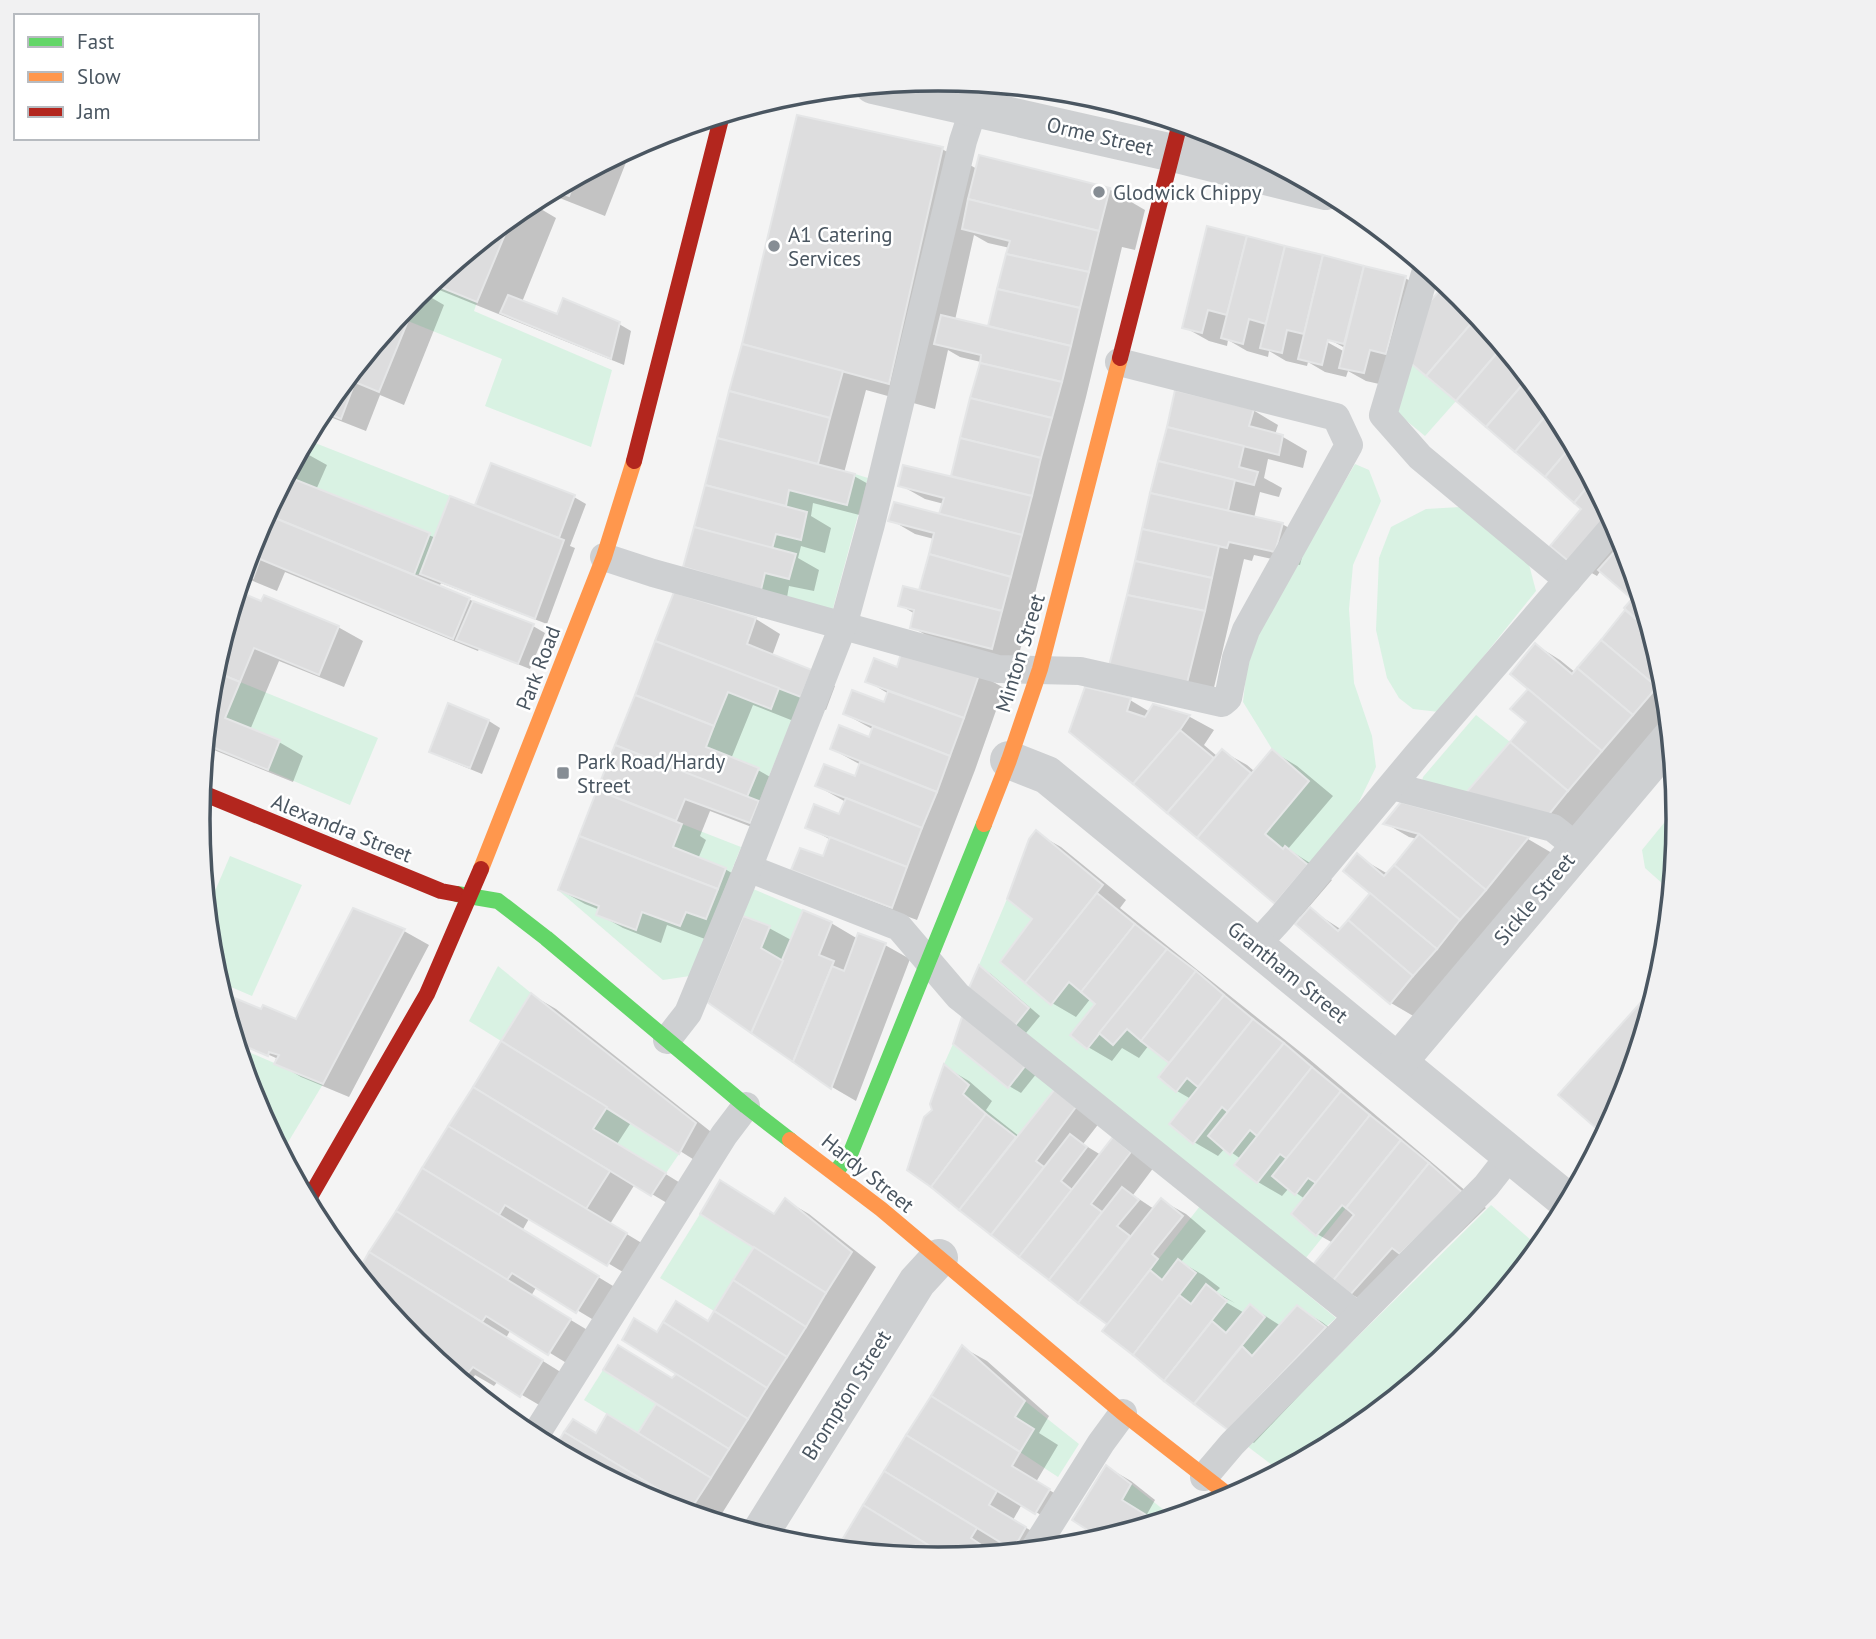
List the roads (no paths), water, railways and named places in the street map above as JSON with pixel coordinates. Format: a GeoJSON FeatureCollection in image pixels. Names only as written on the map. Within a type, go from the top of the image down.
{"type":"FeatureCollection","features":[{"type":"Feature","properties":{"kind":"street","name":"Orme Street"},"geometry":{"type":"LineString","coordinates":[[933,91],[979,96],[1177,138],[1268,170]]}},
{"type":"Feature","properties":{"kind":"street","name":"Park Road"},"geometry":{"type":"LineString","coordinates":[[312,1193],[427,994],[470,896],[604,557],[640,443],[719,125]]}},
{"type":"Feature","properties":{"kind":"street","name":"Minton Street"},"geometry":{"type":"LineString","coordinates":[[835,1173],[851,1152],[929,962],[1009,760],[1040,669],[1177,138]]}},
{"type":"Feature","properties":{"kind":"street","name":"Sickle Street"},"geometry":{"type":"LineString","coordinates":[[1398,1062],[1662,748]]}},
{"type":"Feature","properties":{"kind":"street","name":"Grantham Street"},"geometry":{"type":"LineString","coordinates":[[1009,760],[1047,775],[1560,1196]]}},
{"type":"Feature","properties":{"kind":"street","name":"Alexandra Street"},"geometry":{"type":"LineString","coordinates":[[210,796],[441,891],[470,896]]}},
{"type":"Feature","properties":{"kind":"street","name":"Hardy Street"},"geometry":{"type":"LineString","coordinates":[[470,896],[498,901],[1222,1490]]}},
{"type":"Feature","properties":{"kind":"street","name":"Brompton Street"},"geometry":{"type":"LineString","coordinates":[[764,1527],[917,1282],[939,1258]]}},
{"type":"Feature","properties":{"kind":"lane"},"geometry":{"type":"LineString","coordinates":[[667,1040],[688,1013],[843,626],[871,524],[963,141],[979,96]]}},
{"type":"Feature","properties":{"kind":"lane"},"geometry":{"type":"LineString","coordinates":[[1424,277],[1383,415],[1420,457],[1568,579]]}},
{"type":"Feature","properties":{"kind":"lane"},"geometry":{"type":"LineString","coordinates":[[604,557],[998,669],[1080,671],[1222,703],[1228,698],[1236,658],[1246,630],[1349,445],[1336,417],[1119,362]]}},
{"type":"Feature","properties":{"kind":"lane"},"geometry":{"type":"LineString","coordinates":[[1256,945],[1608,534]]}},
{"type":"Feature","properties":{"kind":"lane"},"geometry":{"type":"LineString","coordinates":[[1392,786],[1553,828],[1577,847]]}},
{"type":"Feature","properties":{"kind":"lane"},"geometry":{"type":"LineString","coordinates":[[748,868],[899,927],[958,996],[1357,1316]]}},
{"type":"Feature","properties":{"kind":"lane"},"geometry":{"type":"LineString","coordinates":[[539,1429],[724,1135],[747,1106]]}},
{"type":"Feature","properties":{"kind":"lane"},"geometry":{"type":"LineString","coordinates":[[1204,1476],[1232,1444],[1486,1186],[1511,1154]]}},
{"type":"Feature","properties":{"kind":"lane"},"geometry":{"type":"LineString","coordinates":[[1039,1541],[1101,1443],[1124,1413]]}},
{"type":"Feature","properties":{"kind":"place","name":"Glodwick Chippy"},"geometry":{"type":"Point","coordinates":[1099,192]}},
{"type":"Feature","properties":{"kind":"place","name":"A1 Catering Services"},"geometry":{"type":"Point","coordinates":[774,246]}},
{"type":"Feature","properties":{"kind":"place","name":"Park Road/Hardy Street"},"geometry":{"type":"Point","coordinates":[563,773]}}]}
